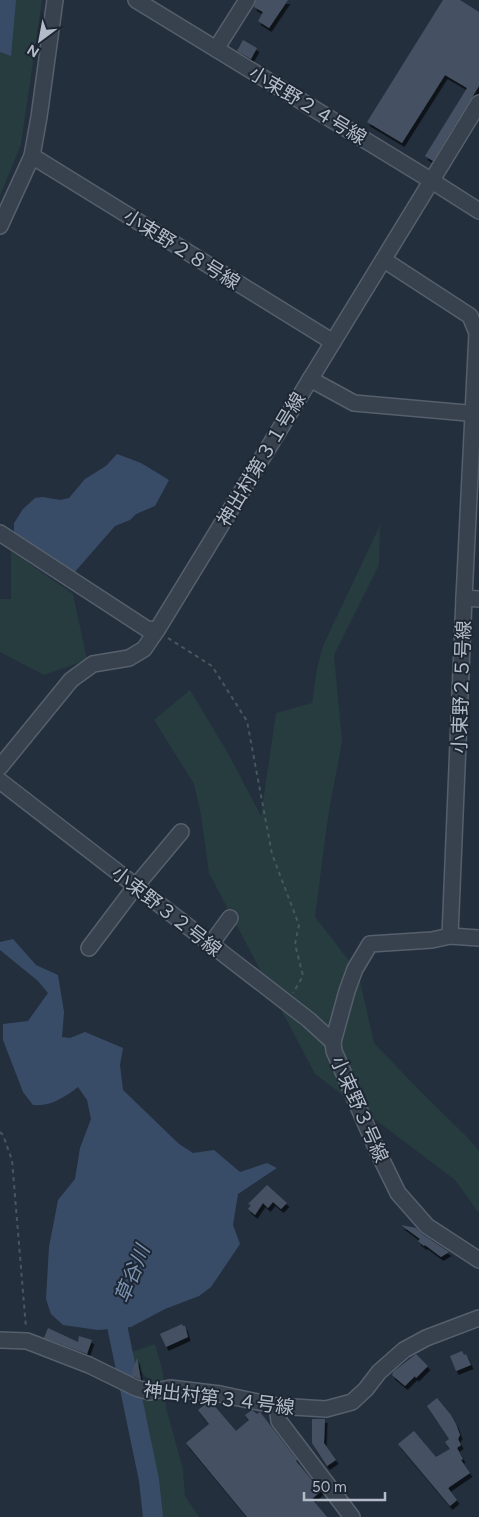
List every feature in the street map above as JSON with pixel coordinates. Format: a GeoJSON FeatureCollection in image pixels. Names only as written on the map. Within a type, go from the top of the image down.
{"type":"FeatureCollection","features":[{"type":"Feature","properties":{"kind":"street"},"geometry":{"type":"LineString","coordinates":[[0,226],[32,156],[55,0]]}},
{"type":"Feature","properties":{"kind":"street","name":"小束野２４号線"},"geometry":{"type":"LineString","coordinates":[[136,0],[479,211]]}},
{"type":"Feature","properties":{"kind":"street"},"geometry":{"type":"LineString","coordinates":[[216,49],[247,0]]}},
{"type":"Feature","properties":{"kind":"street","name":"神出村第３１号線"},"geometry":{"type":"LineString","coordinates":[[0,767],[71,680],[93,664],[129,658],[144,649],[479,103]]}},
{"type":"Feature","properties":{"kind":"street","name":"小束野２８号線"},"geometry":{"type":"LineString","coordinates":[[32,156],[332,342]]}},
{"type":"Feature","properties":{"kind":"street","name":"小束野２５号線"},"geometry":{"type":"LineString","coordinates":[[384,260],[470,316],[477,333],[476,414],[464,598],[450,936]]}},
{"type":"Feature","properties":{"kind":"street"},"geometry":{"type":"LineString","coordinates":[[310,380],[354,403],[476,414]]}},
{"type":"Feature","properties":{"kind":"street"},"geometry":{"type":"LineString","coordinates":[[0,534],[147,629],[157,630]]}},
{"type":"Feature","properties":{"kind":"street"},"geometry":{"type":"LineString","coordinates":[[464,598],[479,599]]}},
{"type":"Feature","properties":{"kind":"street","name":"小束野３２号線"},"geometry":{"type":"LineString","coordinates":[[0,781],[287,1003],[333,1042]]}},
{"type":"Feature","properties":{"kind":"street"},"geometry":{"type":"LineString","coordinates":[[89,948],[135,887],[181,832]]}},
{"type":"Feature","properties":{"kind":"street"},"geometry":{"type":"LineString","coordinates":[[211,944],[230,918]]}},
{"type":"Feature","properties":{"kind":"street"},"geometry":{"type":"LineString","coordinates":[[450,936],[479,938]]}},
{"type":"Feature","properties":{"kind":"street","name":"小束野３号線"},"geometry":{"type":"LineString","coordinates":[[450,936],[432,940],[370,944],[355,969],[333,1042],[334,1051],[398,1193],[427,1226],[479,1260]]}},
{"type":"Feature","properties":{"kind":"street","name":"神出村第３４号線"},"geometry":{"type":"LineString","coordinates":[[0,1340],[26,1341],[88,1365],[131,1386],[150,1392],[170,1388],[220,1394],[277,1406],[326,1409],[352,1402],[366,1389],[379,1372],[404,1350],[426,1338],[479,1318]]}},
{"type":"Feature","properties":{"kind":"street"},"geometry":{"type":"LineString","coordinates":[[277,1406],[279,1421],[352,1517]]}},
{"type":"Feature","properties":{"kind":"path"},"geometry":{"type":"LineString","coordinates":[[157,630],[212,666],[247,721],[272,854],[299,925],[295,944],[303,976],[287,1003]]}},
{"type":"Feature","properties":{"kind":"path"},"geometry":{"type":"LineString","coordinates":[[0,1132],[3,1135],[12,1160],[26,1341]]}},
{"type":"Feature","properties":{"kind":"green space"},"geometry":{"type":"Polygon","coordinates":[[[0,0],[42,0],[21,144],[0,196],[0,0]]]}},
{"type":"Feature","properties":{"kind":"green space"},"geometry":{"type":"Polygon","coordinates":[[[380,525],[379,565],[334,655],[342,741],[328,817],[315,917],[358,972],[374,1043],[479,1151],[479,1213],[455,1180],[315,1074],[209,873],[201,815],[194,784],[154,720],[190,690],[229,755],[261,816],[276,713],[312,703],[317,668],[323,646],[380,525]]]}},
{"type":"Feature","properties":{"kind":"green space"},"geometry":{"type":"Polygon","coordinates":[[[11,551],[73,594],[87,660],[44,675],[0,652],[0,599],[11,599],[11,551]]]}},
{"type":"Feature","properties":{"kind":"green space"},"geometry":{"type":"Polygon","coordinates":[[[155,1344],[163,1373],[166,1408],[183,1469],[185,1496],[199,1517],[144,1517],[137,1403],[148,1379],[126,1354],[155,1344]]]}},
{"type":"Feature","properties":{"kind":"water"},"geometry":{"type":"Polygon","coordinates":[[[0,0],[16,0],[11,56],[0,52],[0,0]]]}},
{"type":"Feature","properties":{"kind":"water"},"geometry":{"type":"Polygon","coordinates":[[[117,454],[141,463],[169,480],[155,506],[115,526],[73,574],[16,540],[14,523],[23,509],[35,498],[43,497],[60,500],[69,498],[85,479],[106,466],[117,454]]]}},
{"type":"Feature","properties":{"kind":"water"},"geometry":{"type":"Polygon","coordinates":[[[13,939],[36,965],[58,975],[64,1012],[62,1037],[70,1038],[85,1032],[123,1048],[120,1065],[123,1090],[179,1144],[193,1153],[214,1150],[240,1172],[267,1163],[277,1168],[238,1194],[233,1225],[240,1244],[211,1287],[199,1296],[165,1309],[131,1327],[98,1330],[63,1325],[51,1314],[46,1299],[49,1247],[58,1200],[75,1179],[80,1148],[91,1119],[87,1100],[78,1087],[57,1100],[39,1105],[33,1105],[23,1092],[3,1040],[3,1024],[28,1021],[48,993],[38,981],[0,950],[0,942],[13,939]]]}},
{"type":"Feature","properties":{"kind":"building"},"geometry":{"type":"Polygon","coordinates":[[[256,0],[288,0],[269,28],[258,21],[263,12],[254,7],[256,0]]]}},
{"type":"Feature","properties":{"kind":"building"},"geometry":{"type":"Polygon","coordinates":[[[443,0],[460,0],[479,12],[479,86],[433,161],[425,156],[467,88],[445,75],[402,143],[367,122],[443,0]]]}},
{"type":"Feature","properties":{"kind":"building"},"geometry":{"type":"Polygon","coordinates":[[[243,40],[257,48],[251,59],[237,51],[243,40]]]}},
{"type":"Feature","properties":{"kind":"building"},"geometry":{"type":"Polygon","coordinates":[[[267,1185],[287,1203],[281,1209],[273,1202],[268,1208],[263,1203],[255,1215],[248,1209],[251,1205],[248,1204],[267,1185]]]}},
{"type":"Feature","properties":{"kind":"building"},"geometry":{"type":"Polygon","coordinates":[[[401,1225],[416,1228],[449,1252],[441,1257],[424,1246],[418,1241],[420,1239],[401,1225]]]}},
{"type":"Feature","properties":{"kind":"building"},"geometry":{"type":"Polygon","coordinates":[[[182,1324],[185,1326],[188,1337],[166,1347],[160,1334],[182,1324]]]}},
{"type":"Feature","properties":{"kind":"building"},"geometry":{"type":"Polygon","coordinates":[[[48,1328],[78,1342],[79,1336],[92,1340],[87,1354],[44,1338],[48,1328]]]}},
{"type":"Feature","properties":{"kind":"building"},"geometry":{"type":"Polygon","coordinates":[[[462,1351],[464,1355],[466,1354],[471,1365],[456,1371],[450,1356],[462,1351]]]}},
{"type":"Feature","properties":{"kind":"building"},"geometry":{"type":"Polygon","coordinates":[[[416,1354],[428,1366],[405,1386],[392,1375],[393,1372],[416,1354]]]}},
{"type":"Feature","properties":{"kind":"building"},"geometry":{"type":"Polygon","coordinates":[[[137,1358],[141,1380],[131,1375],[137,1358]]]}},
{"type":"Feature","properties":{"kind":"building"},"geometry":{"type":"Polygon","coordinates":[[[437,1398],[456,1424],[460,1435],[458,1439],[461,1445],[457,1448],[463,1459],[461,1460],[470,1473],[448,1488],[457,1500],[450,1506],[398,1444],[414,1431],[436,1457],[450,1449],[445,1442],[449,1439],[427,1406],[437,1398]]]}},
{"type":"Feature","properties":{"kind":"building"},"geometry":{"type":"Polygon","coordinates":[[[208,1402],[212,1403],[236,1431],[249,1420],[245,1415],[252,1410],[257,1414],[260,1412],[321,1491],[312,1499],[327,1517],[247,1517],[186,1443],[209,1424],[198,1410],[208,1402]]]}},
{"type":"Feature","properties":{"kind":"building"},"geometry":{"type":"Polygon","coordinates":[[[312,1419],[325,1419],[324,1443],[336,1460],[327,1466],[312,1443],[312,1419]]]}},
{"type":"Feature","properties":{"kind":"waterway","name":"草谷川"},"geometry":{"type":"LineString","coordinates":[[121,1302],[115,1316],[149,1480],[153,1517]]}}]}
